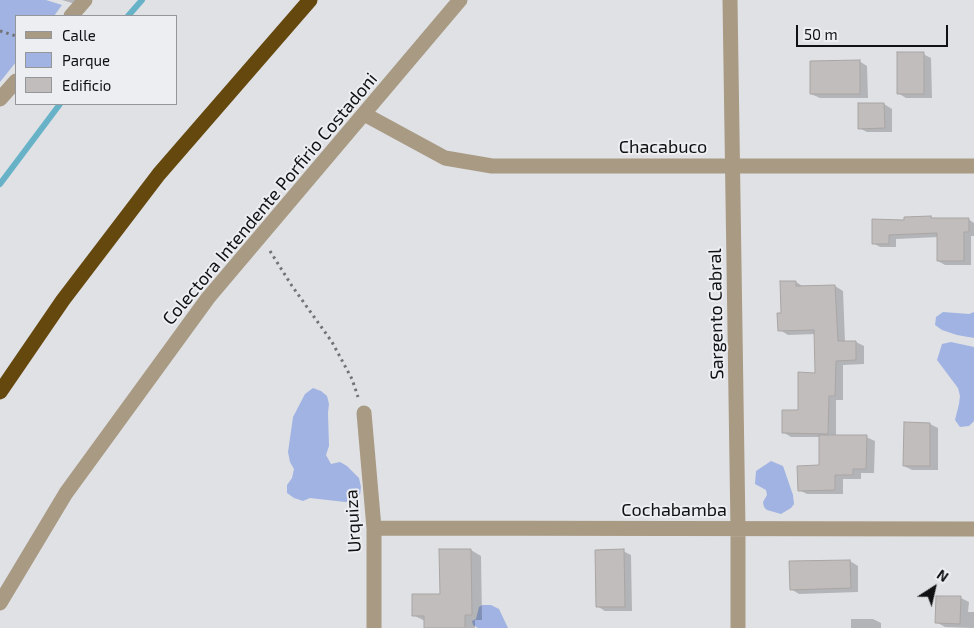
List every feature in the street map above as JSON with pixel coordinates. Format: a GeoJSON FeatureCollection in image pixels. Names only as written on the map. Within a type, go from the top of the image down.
{"type":"FeatureCollection","features":[{"type":"Feature","properties":{"kind":"highway"},"geometry":{"type":"LineString","coordinates":[[0,392],[63,300],[159,174],[310,0]]}},
{"type":"Feature","properties":{"kind":"street"},"geometry":{"type":"LineString","coordinates":[[72,15],[85,0]]}},
{"type":"Feature","properties":{"kind":"street","name":"Colectora Intendente Porfirio Costadoni"},"geometry":{"type":"LineString","coordinates":[[0,603],[66,493],[208,298],[460,0]]}},
{"type":"Feature","properties":{"kind":"street","name":"Sargento Cabral"},"geometry":{"type":"LineString","coordinates":[[730,0],[738,628]]}},
{"type":"Feature","properties":{"kind":"street"},"geometry":{"type":"LineString","coordinates":[[0,99],[15,82]]}},
{"type":"Feature","properties":{"kind":"street","name":"Chacabuco"},"geometry":{"type":"LineString","coordinates":[[364,114],[445,158],[492,166],[974,166]]}},
{"type":"Feature","properties":{"kind":"street","name":"Urquiza"},"geometry":{"type":"LineString","coordinates":[[364,413],[374,528],[374,628]]}},
{"type":"Feature","properties":{"kind":"street","name":"Cochabamba"},"geometry":{"type":"LineString","coordinates":[[374,528],[974,530]]}},
{"type":"Feature","properties":{"kind":"path"},"geometry":{"type":"LineString","coordinates":[[0,30],[15,36]]}},
{"type":"Feature","properties":{"kind":"path"},"geometry":{"type":"LineString","coordinates":[[261,235],[292,286],[332,342],[352,379],[364,413]]}},
{"type":"Feature","properties":{"kind":"green space"},"geometry":{"type":"Polygon","coordinates":[[[0,0],[46,0],[62,5],[55,15],[15,15],[15,63],[0,82],[0,0]]]}},
{"type":"Feature","properties":{"kind":"green space"},"geometry":{"type":"Polygon","coordinates":[[[943,312],[969,314],[974,312],[974,338],[942,330],[935,325],[936,317],[943,312]]]}},
{"type":"Feature","properties":{"kind":"green space"},"geometry":{"type":"Polygon","coordinates":[[[951,342],[974,347],[974,421],[969,426],[960,427],[955,420],[960,396],[958,388],[937,360],[942,344],[951,342]]]}},
{"type":"Feature","properties":{"kind":"green space"},"geometry":{"type":"Polygon","coordinates":[[[313,388],[327,396],[329,404],[329,446],[326,455],[331,464],[340,462],[359,478],[360,495],[354,501],[345,502],[310,498],[303,501],[287,493],[287,485],[292,478],[294,469],[288,452],[293,417],[305,394],[313,388]]]}},
{"type":"Feature","properties":{"kind":"green space"},"geometry":{"type":"Polygon","coordinates":[[[771,461],[783,466],[793,495],[794,504],[781,514],[767,510],[764,507],[763,502],[767,495],[766,490],[755,484],[756,471],[771,461]]]}},
{"type":"Feature","properties":{"kind":"green space"},"geometry":{"type":"Polygon","coordinates":[[[491,605],[499,609],[508,628],[478,628],[473,625],[472,621],[476,619],[479,607],[491,605]]]}},
{"type":"Feature","properties":{"kind":"building"},"geometry":{"type":"Polygon","coordinates":[[[897,52],[924,52],[924,94],[897,94],[897,52]]]}},
{"type":"Feature","properties":{"kind":"building"},"geometry":{"type":"Polygon","coordinates":[[[860,60],[860,94],[810,94],[810,61],[860,60]]]}},
{"type":"Feature","properties":{"kind":"building"},"geometry":{"type":"Polygon","coordinates":[[[858,103],[884,103],[885,128],[858,129],[858,103]]]}},
{"type":"Feature","properties":{"kind":"building"},"geometry":{"type":"Polygon","coordinates":[[[931,216],[931,218],[969,218],[969,232],[964,232],[964,261],[937,261],[937,233],[889,235],[889,244],[872,244],[872,219],[904,220],[904,217],[931,216]]]}},
{"type":"Feature","properties":{"kind":"building"},"geometry":{"type":"Polygon","coordinates":[[[780,281],[796,281],[796,286],[835,285],[838,341],[856,341],[856,360],[836,361],[835,396],[829,396],[828,434],[782,433],[782,410],[798,410],[798,372],[815,373],[814,330],[778,331],[777,313],[781,313],[780,281]]]}},
{"type":"Feature","properties":{"kind":"building"},"geometry":{"type":"Polygon","coordinates":[[[904,422],[930,423],[930,466],[903,466],[904,422]]]}},
{"type":"Feature","properties":{"kind":"building"},"geometry":{"type":"Polygon","coordinates":[[[819,435],[867,435],[866,469],[853,469],[853,475],[835,475],[835,490],[798,491],[797,466],[819,465],[819,435]]]}},
{"type":"Feature","properties":{"kind":"building"},"geometry":{"type":"Polygon","coordinates":[[[439,549],[471,549],[472,615],[465,615],[465,628],[424,628],[424,616],[412,616],[412,594],[440,594],[439,549]]]}},
{"type":"Feature","properties":{"kind":"building"},"geometry":{"type":"Polygon","coordinates":[[[624,549],[625,607],[596,607],[595,550],[624,549]]]}},
{"type":"Feature","properties":{"kind":"building"},"geometry":{"type":"Polygon","coordinates":[[[850,560],[851,588],[790,590],[789,561],[850,560]]]}},
{"type":"Feature","properties":{"kind":"building"},"geometry":{"type":"Polygon","coordinates":[[[936,596],[961,596],[960,624],[935,623],[936,596]]]}},
{"type":"Feature","properties":{"kind":"waterway"},"geometry":{"type":"LineString","coordinates":[[129,15],[142,0]]}},
{"type":"Feature","properties":{"kind":"waterway"},"geometry":{"type":"LineString","coordinates":[[0,184],[59,105]]}}]}
